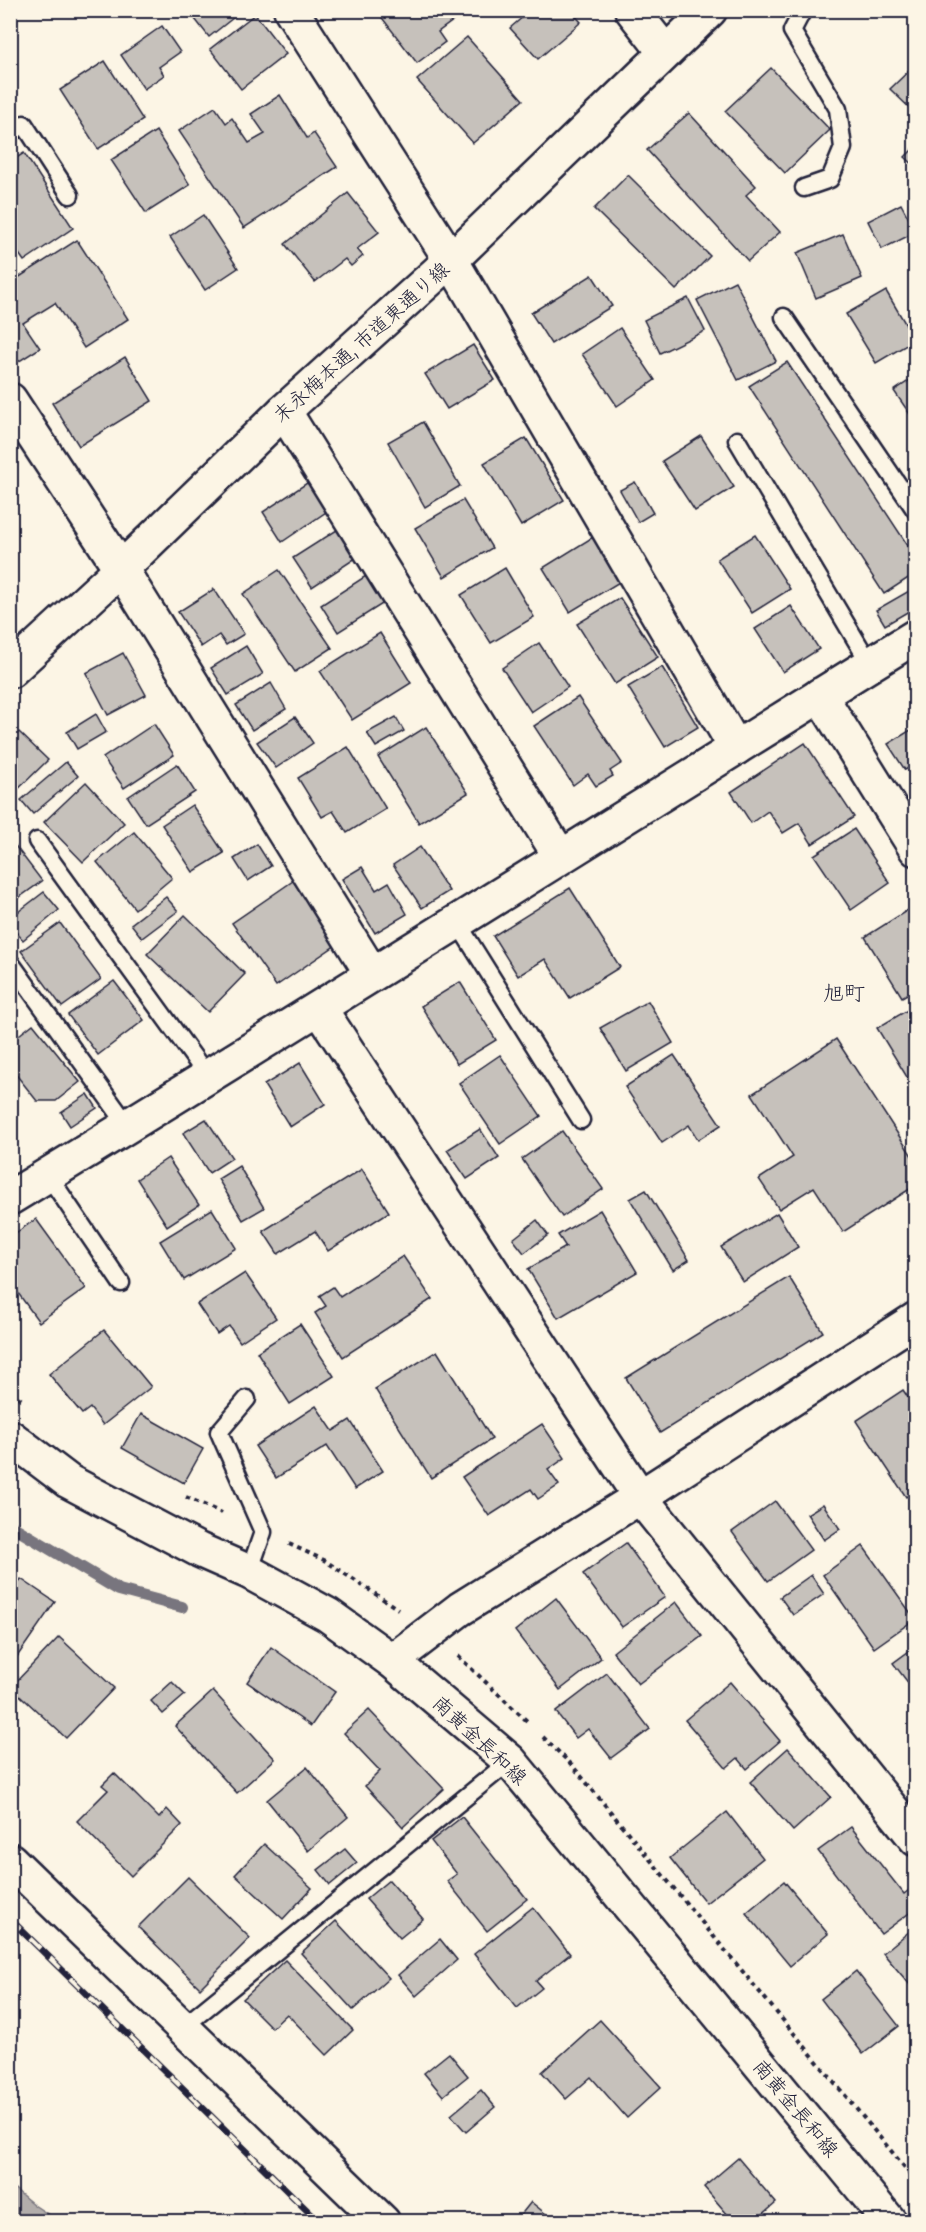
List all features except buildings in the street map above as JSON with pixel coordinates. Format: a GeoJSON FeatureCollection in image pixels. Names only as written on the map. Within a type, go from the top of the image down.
{"type":"FeatureCollection","features":[{"type":"Feature","properties":{"kind":"street"},"geometry":{"type":"LineString","coordinates":[[291,10],[451,260],[736,748]]}},
{"type":"Feature","properties":{"kind":"street"},"geometry":{"type":"LineString","coordinates":[[632,10],[665,52]]}},
{"type":"Feature","properties":{"kind":"street","name":"末永梅本通, 市道東通り線"},"geometry":{"type":"LineString","coordinates":[[10,671],[121,569],[284,411],[451,260],[710,10]]}},
{"type":"Feature","properties":{"kind":"street"},"geometry":{"type":"LineString","coordinates":[[10,400],[121,569],[372,974]]}},
{"type":"Feature","properties":{"kind":"street"},"geometry":{"type":"LineString","coordinates":[[284,411],[560,856]]}},
{"type":"Feature","properties":{"kind":"street"},"geometry":{"type":"LineString","coordinates":[[10,1198],[320,1009],[560,856],[915,636]]}},
{"type":"Feature","properties":{"kind":"street"},"geometry":{"type":"LineString","coordinates":[[820,695],[915,849]]}},
{"type":"Feature","properties":{"kind":"street"},"geometry":{"type":"LineString","coordinates":[[320,1009],[640,1497],[915,1839]]}},
{"type":"Feature","properties":{"kind":"street"},"geometry":{"type":"LineString","coordinates":[[393,1661],[460,1609],[911,1331]]}},
{"type":"Feature","properties":{"kind":"street","name":"南黄金長和線"},"geometry":{"type":"LineString","coordinates":[[10,1437],[68,1481],[199,1550],[249,1572],[328,1615],[393,1661],[510,1761],[890,2222]]}},
{"type":"Feature","properties":{"kind":"street"},"geometry":{"type":"LineString","coordinates":[[10,1860],[383,2222]]}},
{"type":"Feature","properties":{"kind":"lane"},"geometry":{"type":"LineString","coordinates":[[803,10],[792,31],[838,109],[843,148],[830,179],[804,188]]}},
{"type":"Feature","properties":{"kind":"lane"},"geometry":{"type":"LineString","coordinates":[[10,133],[24,124],[70,195]]}},
{"type":"Feature","properties":{"kind":"lane"},"geometry":{"type":"LineString","coordinates":[[784,317],[915,511]]}},
{"type":"Feature","properties":{"kind":"lane"},"geometry":{"type":"LineString","coordinates":[[737,440],[870,664]]}},
{"type":"Feature","properties":{"kind":"lane"},"geometry":{"type":"LineString","coordinates":[[37,841],[208,1077]]}},
{"type":"Feature","properties":{"kind":"lane"},"geometry":{"type":"LineString","coordinates":[[457,921],[581,1120]]}},
{"type":"Feature","properties":{"kind":"lane"},"geometry":{"type":"LineString","coordinates":[[10,962],[128,1126]]}},
{"type":"Feature","properties":{"kind":"lane"},"geometry":{"type":"LineString","coordinates":[[48,1175],[121,1283]]}},
{"type":"Feature","properties":{"kind":"lane"},"geometry":{"type":"LineString","coordinates":[[247,1400],[219,1432],[263,1532],[249,1572]]}},
{"type":"Feature","properties":{"kind":"lane"},"geometry":{"type":"LineString","coordinates":[[183,2027],[510,1761]]}},
{"type":"Feature","properties":{"kind":"shaded area"},"geometry":{"type":"Polygon","coordinates":[[[10,2185],[34,2205],[58,2221],[11,2221],[10,2185]]]}},
{"type":"Feature","properties":{"kind":"waterway"},"geometry":{"type":"LineString","coordinates":[[10,1525],[119,1590],[182,1607]]}},
{"type":"Feature","properties":{"kind":"railway"},"geometry":{"type":"LineString","coordinates":[[10,1919],[319,2222]]}},
{"type":"Feature","properties":{"kind":"district","name":"旭町"},"geometry":{"type":"Point","coordinates":[844,993]}}]}
